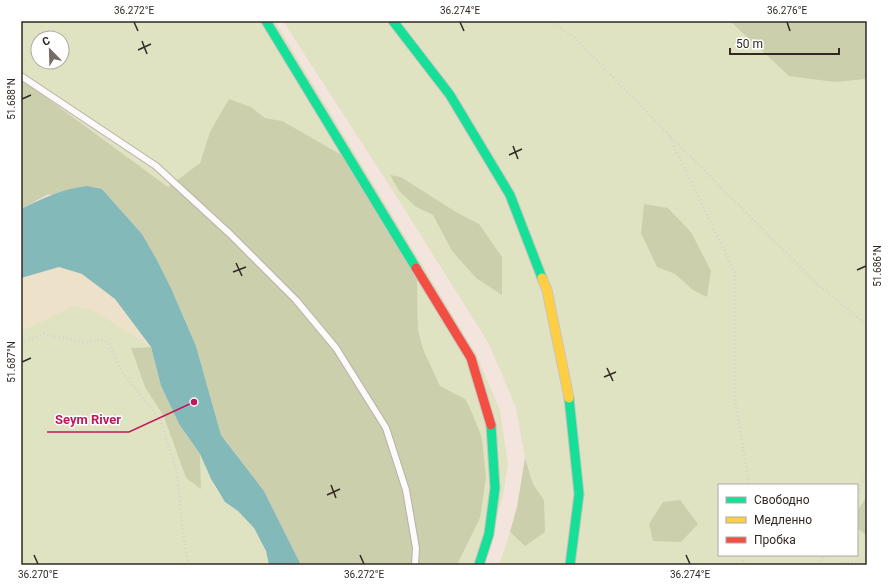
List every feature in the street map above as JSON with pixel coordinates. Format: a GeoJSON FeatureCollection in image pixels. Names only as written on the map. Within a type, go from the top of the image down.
{"type":"FeatureCollection","features":[{"type":"Feature","properties":{"kind":"highway"},"geometry":{"type":"LineString","coordinates":[[266,21],[472,358],[491,421],[495,488],[489,534],[479,565]]}},
{"type":"Feature","properties":{"kind":"highway"},"geometry":{"type":"LineString","coordinates":[[393,21],[450,95],[510,196],[547,290],[568,394],[579,494],[570,565]]}},
{"type":"Feature","properties":{"kind":"lane"},"geometry":{"type":"LineString","coordinates":[[21,76],[156,166],[230,234],[290,295],[336,348],[386,428],[406,490],[416,548],[415,565]]}},
{"type":"Feature","properties":{"kind":"path"},"geometry":{"type":"LineString","coordinates":[[551,21],[573,36],[814,282],[867,325]]}},
{"type":"Feature","properties":{"kind":"path"},"geometry":{"type":"LineString","coordinates":[[668,134],[735,273],[735,399],[749,484]]}},
{"type":"Feature","properties":{"kind":"path"},"geometry":{"type":"LineString","coordinates":[[21,343],[44,334],[86,343],[101,338],[109,344],[123,373],[160,420],[177,471],[189,565]]}},
{"type":"Feature","properties":{"kind":"path"},"geometry":{"type":"LineString","coordinates":[[858,494],[867,469]]}},
{"type":"Feature","properties":{"kind":"path"},"geometry":{"type":"LineString","coordinates":[[819,565],[824,556]]}},
{"type":"Feature","properties":{"kind":"path"},"geometry":{"type":"LineString","coordinates":[[832,565],[867,559]]}},
{"type":"Feature","properties":{"kind":"green space"},"geometry":{"type":"Polygon","coordinates":[[[21,21],[275,21],[476,354],[500,410],[508,464],[503,496],[482,565],[457,565],[480,518],[465,399],[440,386],[423,349],[418,330],[417,280],[282,121],[265,118],[251,107],[210,132],[200,163],[168,187],[21,79],[21,21]]]}},
{"type":"Feature","properties":{"kind":"green space"},"geometry":{"type":"Polygon","coordinates":[[[283,21],[730,21],[756,44],[835,82],[867,79],[867,498],[858,510],[858,484],[718,484],[718,556],[858,556],[858,529],[867,536],[867,565],[499,565],[510,532],[525,546],[544,500],[533,484],[525,458],[516,408],[489,344],[400,202],[283,21]],[[401,177],[416,207],[433,215],[452,251],[476,278],[502,295],[479,224],[456,212],[401,177]],[[644,204],[641,233],[657,267],[675,274],[693,290],[644,204]],[[680,500],[663,503],[649,524],[680,500]]]}},
{"type":"Feature","properties":{"kind":"green space"},"geometry":{"type":"Polygon","coordinates":[[[730,21],[867,21],[867,79],[835,82],[789,76],[730,21]]]}},
{"type":"Feature","properties":{"kind":"green space"},"geometry":{"type":"Polygon","coordinates":[[[21,79],[168,187],[200,163],[210,132],[229,99],[251,107],[265,118],[282,121],[347,158],[417,280],[418,330],[423,349],[440,386],[465,399],[482,438],[486,478],[480,518],[457,565],[301,565],[264,491],[221,435],[196,346],[171,288],[142,234],[102,189],[47,195],[21,209],[21,79]]]}},
{"type":"Feature","properties":{"kind":"green space"},"geometry":{"type":"Polygon","coordinates":[[[390,175],[401,177],[456,212],[479,224],[502,257],[502,295],[476,278],[452,251],[433,215],[416,207],[399,191],[390,175]]]}},
{"type":"Feature","properties":{"kind":"green space"},"geometry":{"type":"Polygon","coordinates":[[[644,204],[668,208],[691,232],[711,271],[707,297],[693,290],[675,274],[657,267],[641,233],[644,204]]]}},
{"type":"Feature","properties":{"kind":"green space"},"geometry":{"type":"Polygon","coordinates":[[[73,306],[93,310],[151,347],[131,348],[145,387],[164,417],[186,478],[201,488],[200,454],[211,479],[221,496],[245,518],[258,536],[265,550],[269,565],[21,565],[21,331],[73,306]]]}},
{"type":"Feature","properties":{"kind":"green space"},"geometry":{"type":"Polygon","coordinates":[[[151,347],[161,386],[179,424],[200,454],[201,489],[186,478],[164,417],[145,387],[131,348],[151,347]]]}},
{"type":"Feature","properties":{"kind":"green space"},"geometry":{"type":"Polygon","coordinates":[[[525,458],[533,484],[544,500],[545,532],[525,546],[510,532],[517,507],[525,458]]]}},
{"type":"Feature","properties":{"kind":"green space"},"geometry":{"type":"Polygon","coordinates":[[[867,498],[867,536],[858,529],[858,510],[867,498]]]}},
{"type":"Feature","properties":{"kind":"green space"},"geometry":{"type":"Polygon","coordinates":[[[680,500],[698,524],[681,542],[653,541],[649,524],[663,502],[680,500]]]}},
{"type":"Feature","properties":{"kind":"sand"},"geometry":{"type":"Polygon","coordinates":[[[58,267],[82,274],[115,299],[151,347],[93,310],[73,306],[21,331],[21,278],[58,267]]]}},
{"type":"Feature","properties":{"kind":"water"},"geometry":{"type":"Polygon","coordinates":[[[87,186],[102,189],[142,234],[157,260],[196,346],[221,435],[264,491],[301,565],[269,565],[266,551],[254,528],[238,511],[225,502],[211,479],[200,454],[179,424],[161,386],[151,347],[115,299],[82,274],[59,267],[21,278],[21,209],[53,194],[69,189],[87,186]]]}},
{"type":"Feature","properties":{"kind":"traffic: fast"},"geometry":{"type":"LineString","coordinates":[[266,21],[416,268]]}},
{"type":"Feature","properties":{"kind":"traffic: fast"},"geometry":{"type":"LineString","coordinates":[[393,21],[450,95],[510,195],[542,278]]}},
{"type":"Feature","properties":{"kind":"traffic: fast"},"geometry":{"type":"LineString","coordinates":[[569,398],[579,494],[570,565]]}},
{"type":"Feature","properties":{"kind":"traffic: fast"},"geometry":{"type":"LineString","coordinates":[[479,565],[489,534],[495,488],[491,425]]}},
{"type":"Feature","properties":{"kind":"traffic: slow"},"geometry":{"type":"LineString","coordinates":[[542,278],[547,290],[569,398]]}},
{"type":"Feature","properties":{"kind":"traffic: jam"},"geometry":{"type":"LineString","coordinates":[[416,268],[471,358],[491,425]]}},
{"type":"Feature","properties":{"kind":"place","name":"Seym River"},"geometry":{"type":"Point","coordinates":[194,402]}}]}
